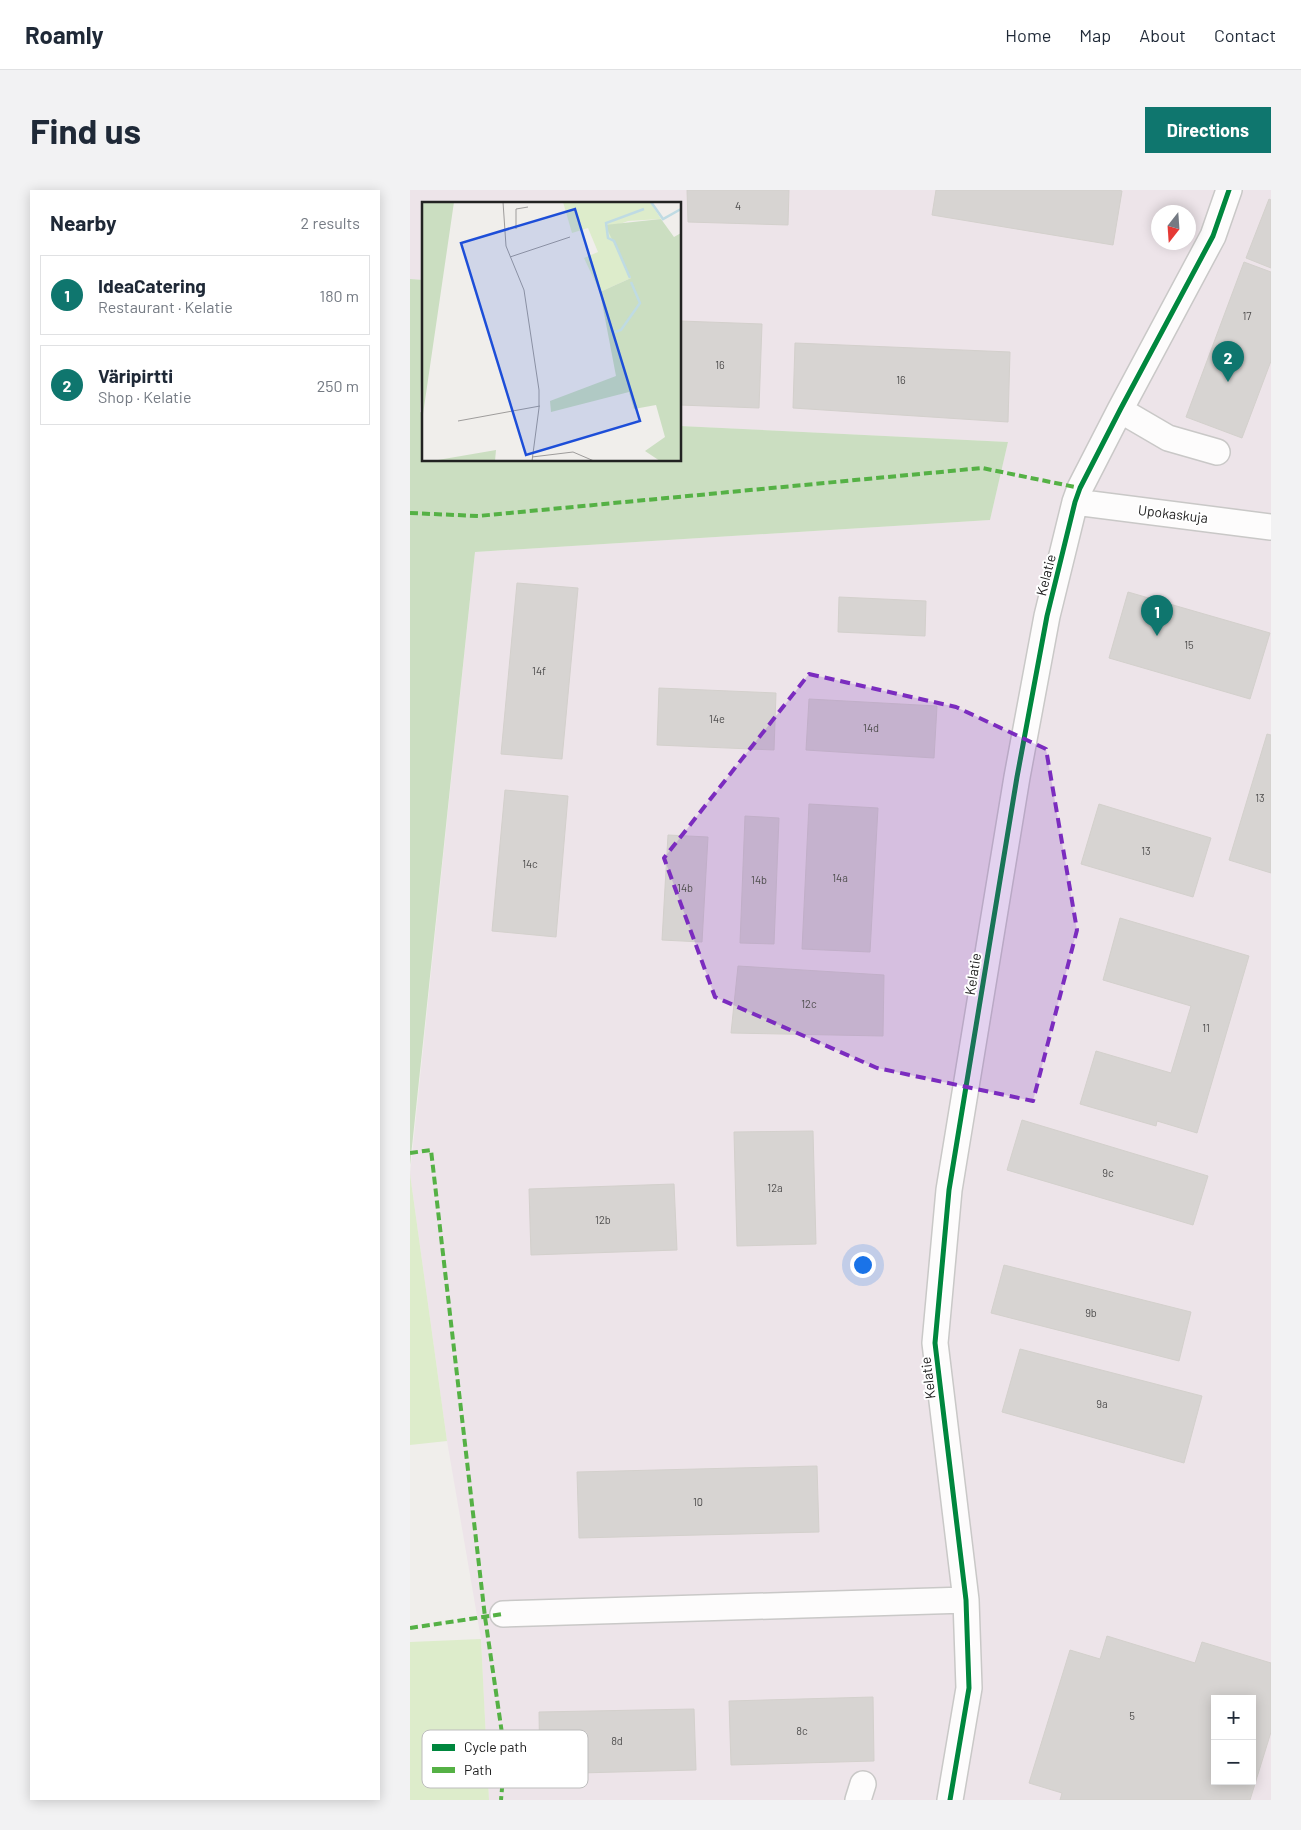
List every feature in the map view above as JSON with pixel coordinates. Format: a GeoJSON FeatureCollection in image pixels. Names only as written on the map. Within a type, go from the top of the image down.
{"type":"FeatureCollection","features":[{"type":"Feature","properties":{"kind":"street","name":"Kelatie"},"geometry":{"type":"LineString","coordinates":[[950,1800],[969,1688],[966,1600],[935,1343],[949,1190],[1021,758],[1047,616],[1080,488],[1214,236],[1229,190]]}},
{"type":"Feature","properties":{"kind":"street"},"geometry":{"type":"LineString","coordinates":[[1120,410],[1168,438],[1217,452]]}},
{"type":"Feature","properties":{"kind":"street","name":"Upokaskuja"},"geometry":{"type":"LineString","coordinates":[[1075,502],[1271,527]]}},
{"type":"Feature","properties":{"kind":"street"},"geometry":{"type":"LineString","coordinates":[[503,1614],[966,1600]]}},
{"type":"Feature","properties":{"kind":"highlighted area"},"geometry":{"type":"Polygon","coordinates":[[[809,674],[956,707],[1046,749],[1077,930],[1033,1101],[877,1068],[715,997],[664,858],[809,674]]]}},
{"type":"Feature","properties":{"kind":"shaded area"},"geometry":{"type":"Polygon","coordinates":[[[410,190],[1271,190],[1271,1800],[489,1800],[488,1788],[588,1788],[588,1730],[486,1730],[481,1639],[447,1441],[410,1174],[475,552],[990,520],[1008,442],[681,426],[681,202],[422,202],[422,280],[410,279],[410,190]]]}},
{"type":"Feature","properties":{"kind":"green space"},"geometry":{"type":"Polygon","coordinates":[[[410,279],[422,280],[420,412],[422,412],[422,461],[681,461],[681,426],[1008,442],[990,520],[475,552],[410,1165],[410,279]]]}},
{"type":"Feature","properties":{"kind":"green space"},"geometry":{"type":"Polygon","coordinates":[[[410,1174],[447,1441],[410,1445],[410,1174]]]}},
{"type":"Feature","properties":{"kind":"green space"},"geometry":{"type":"Polygon","coordinates":[[[481,1639],[486,1730],[422,1730],[422,1788],[488,1788],[489,1800],[410,1800],[410,1642],[481,1639]]]}},
{"type":"Feature","properties":{"kind":"building"},"geometry":{"type":"Polygon","coordinates":[[[687,190],[789,190],[788,225],[688,222],[687,190]]]}},
{"type":"Feature","properties":{"kind":"building"},"geometry":{"type":"Polygon","coordinates":[[[936,190],[1122,191],[1113,245],[932,215],[936,190]]]}},
{"type":"Feature","properties":{"kind":"building"},"geometry":{"type":"Polygon","coordinates":[[[1269,199],[1271,200],[1271,268],[1246,258],[1269,199]]]}},
{"type":"Feature","properties":{"kind":"building"},"geometry":{"type":"Polygon","coordinates":[[[1244,262],[1271,272],[1271,361],[1242,438],[1186,417],[1244,262]]]}},
{"type":"Feature","properties":{"kind":"building"},"geometry":{"type":"Polygon","coordinates":[[[681,321],[762,324],[759,408],[681,405],[681,321]]]}},
{"type":"Feature","properties":{"kind":"building"},"geometry":{"type":"Polygon","coordinates":[[[795,343],[1010,352],[1008,422],[793,408],[795,343]]]}},
{"type":"Feature","properties":{"kind":"building"},"geometry":{"type":"Polygon","coordinates":[[[517,583],[578,588],[562,759],[501,754],[517,583]]]}},
{"type":"Feature","properties":{"kind":"building"},"geometry":{"type":"Polygon","coordinates":[[[1128,592],[1270,633],[1250,699],[1109,658],[1128,592]]]}},
{"type":"Feature","properties":{"kind":"building"},"geometry":{"type":"Polygon","coordinates":[[[839,597],[926,601],[925,636],[838,632],[839,597]]]}},
{"type":"Feature","properties":{"kind":"building"},"geometry":{"type":"Polygon","coordinates":[[[659,688],[776,693],[774,750],[657,745],[659,688]]]}},
{"type":"Feature","properties":{"kind":"building"},"geometry":{"type":"Polygon","coordinates":[[[809,699],[937,706],[934,758],[806,750],[809,699]]]}},
{"type":"Feature","properties":{"kind":"building"},"geometry":{"type":"Polygon","coordinates":[[[1267,734],[1271,735],[1271,873],[1229,860],[1267,734]]]}},
{"type":"Feature","properties":{"kind":"building"},"geometry":{"type":"Polygon","coordinates":[[[505,790],[568,796],[556,937],[492,931],[505,790]]]}},
{"type":"Feature","properties":{"kind":"building"},"geometry":{"type":"Polygon","coordinates":[[[809,804],[878,808],[870,952],[802,949],[809,804]]]}},
{"type":"Feature","properties":{"kind":"building"},"geometry":{"type":"Polygon","coordinates":[[[1099,804],[1211,838],[1193,897],[1081,864],[1099,804]]]}},
{"type":"Feature","properties":{"kind":"building"},"geometry":{"type":"Polygon","coordinates":[[[745,816],[779,818],[774,944],[740,943],[745,816]]]}},
{"type":"Feature","properties":{"kind":"building"},"geometry":{"type":"Polygon","coordinates":[[[668,835],[708,837],[702,942],[662,940],[668,835]]]}},
{"type":"Feature","properties":{"kind":"building"},"geometry":{"type":"Polygon","coordinates":[[[1120,918],[1249,956],[1197,1133],[1157,1121],[1156,1126],[1080,1104],[1096,1051],[1171,1073],[1191,1006],[1103,980],[1120,918]]]}},
{"type":"Feature","properties":{"kind":"building"},"geometry":{"type":"Polygon","coordinates":[[[738,966],[884,975],[883,1036],[731,1033],[738,966]]]}},
{"type":"Feature","properties":{"kind":"building"},"geometry":{"type":"Polygon","coordinates":[[[1022,1120],[1208,1176],[1193,1225],[1007,1170],[1022,1120]]]}},
{"type":"Feature","properties":{"kind":"building"},"geometry":{"type":"Polygon","coordinates":[[[813,1131],[816,1244],[737,1246],[734,1132],[813,1131]]]}},
{"type":"Feature","properties":{"kind":"building"},"geometry":{"type":"Polygon","coordinates":[[[674,1184],[677,1250],[531,1255],[529,1189],[674,1184]]]}},
{"type":"Feature","properties":{"kind":"building"},"geometry":{"type":"Polygon","coordinates":[[[1004,1265],[1191,1312],[1179,1361],[991,1313],[1004,1265]]]}},
{"type":"Feature","properties":{"kind":"building"},"geometry":{"type":"Polygon","coordinates":[[[1020,1349],[1202,1396],[1184,1463],[1002,1412],[1020,1349]]]}},
{"type":"Feature","properties":{"kind":"building"},"geometry":{"type":"Polygon","coordinates":[[[817,1466],[819,1532],[579,1538],[577,1472],[817,1466]]]}},
{"type":"Feature","properties":{"kind":"building"},"geometry":{"type":"Polygon","coordinates":[[[1107,1636],[1195,1663],[1202,1642],[1271,1663],[1271,1732],[1256,1781],[1256,1695],[1211,1695],[1211,1785],[1255,1785],[1250,1800],[1060,1800],[1062,1793],[1029,1783],[1070,1650],[1100,1659],[1107,1636]]]}},
{"type":"Feature","properties":{"kind":"building"},"geometry":{"type":"Polygon","coordinates":[[[873,1697],[874,1761],[731,1765],[729,1701],[873,1697]]]}},
{"type":"Feature","properties":{"kind":"building"},"geometry":{"type":"Polygon","coordinates":[[[694,1709],[696,1770],[588,1773],[588,1730],[539,1730],[539,1712],[694,1709]]]}},
{"type":"Feature","properties":{"kind":"marked path"},"geometry":{"type":"LineString","coordinates":[[410,513],[478,516],[982,468],[1080,488]]}},
{"type":"Feature","properties":{"kind":"marked path"},"geometry":{"type":"LineString","coordinates":[[410,1153],[431,1150],[485,1617],[501,1730]]}},
{"type":"Feature","properties":{"kind":"marked path"},"geometry":{"type":"LineString","coordinates":[[410,1628],[503,1614]]}},
{"type":"Feature","properties":{"kind":"marked path"},"geometry":{"type":"LineString","coordinates":[[501,1800],[502,1788]]}},
{"type":"Feature","properties":{"kind":"cycle path"},"geometry":{"type":"LineString","coordinates":[[950,1800],[969,1688],[966,1600],[935,1343],[949,1190],[1017,777],[1047,616],[1080,488],[1213,236],[1229,190]]}},
{"type":"Feature","properties":{"kind":"place","name":"Väripirtti"},"geometry":{"type":"Point","coordinates":[1228,382]}},
{"type":"Feature","properties":{"kind":"place","name":"IdeaCatering"},"geometry":{"type":"Point","coordinates":[1157,636]}}]}
